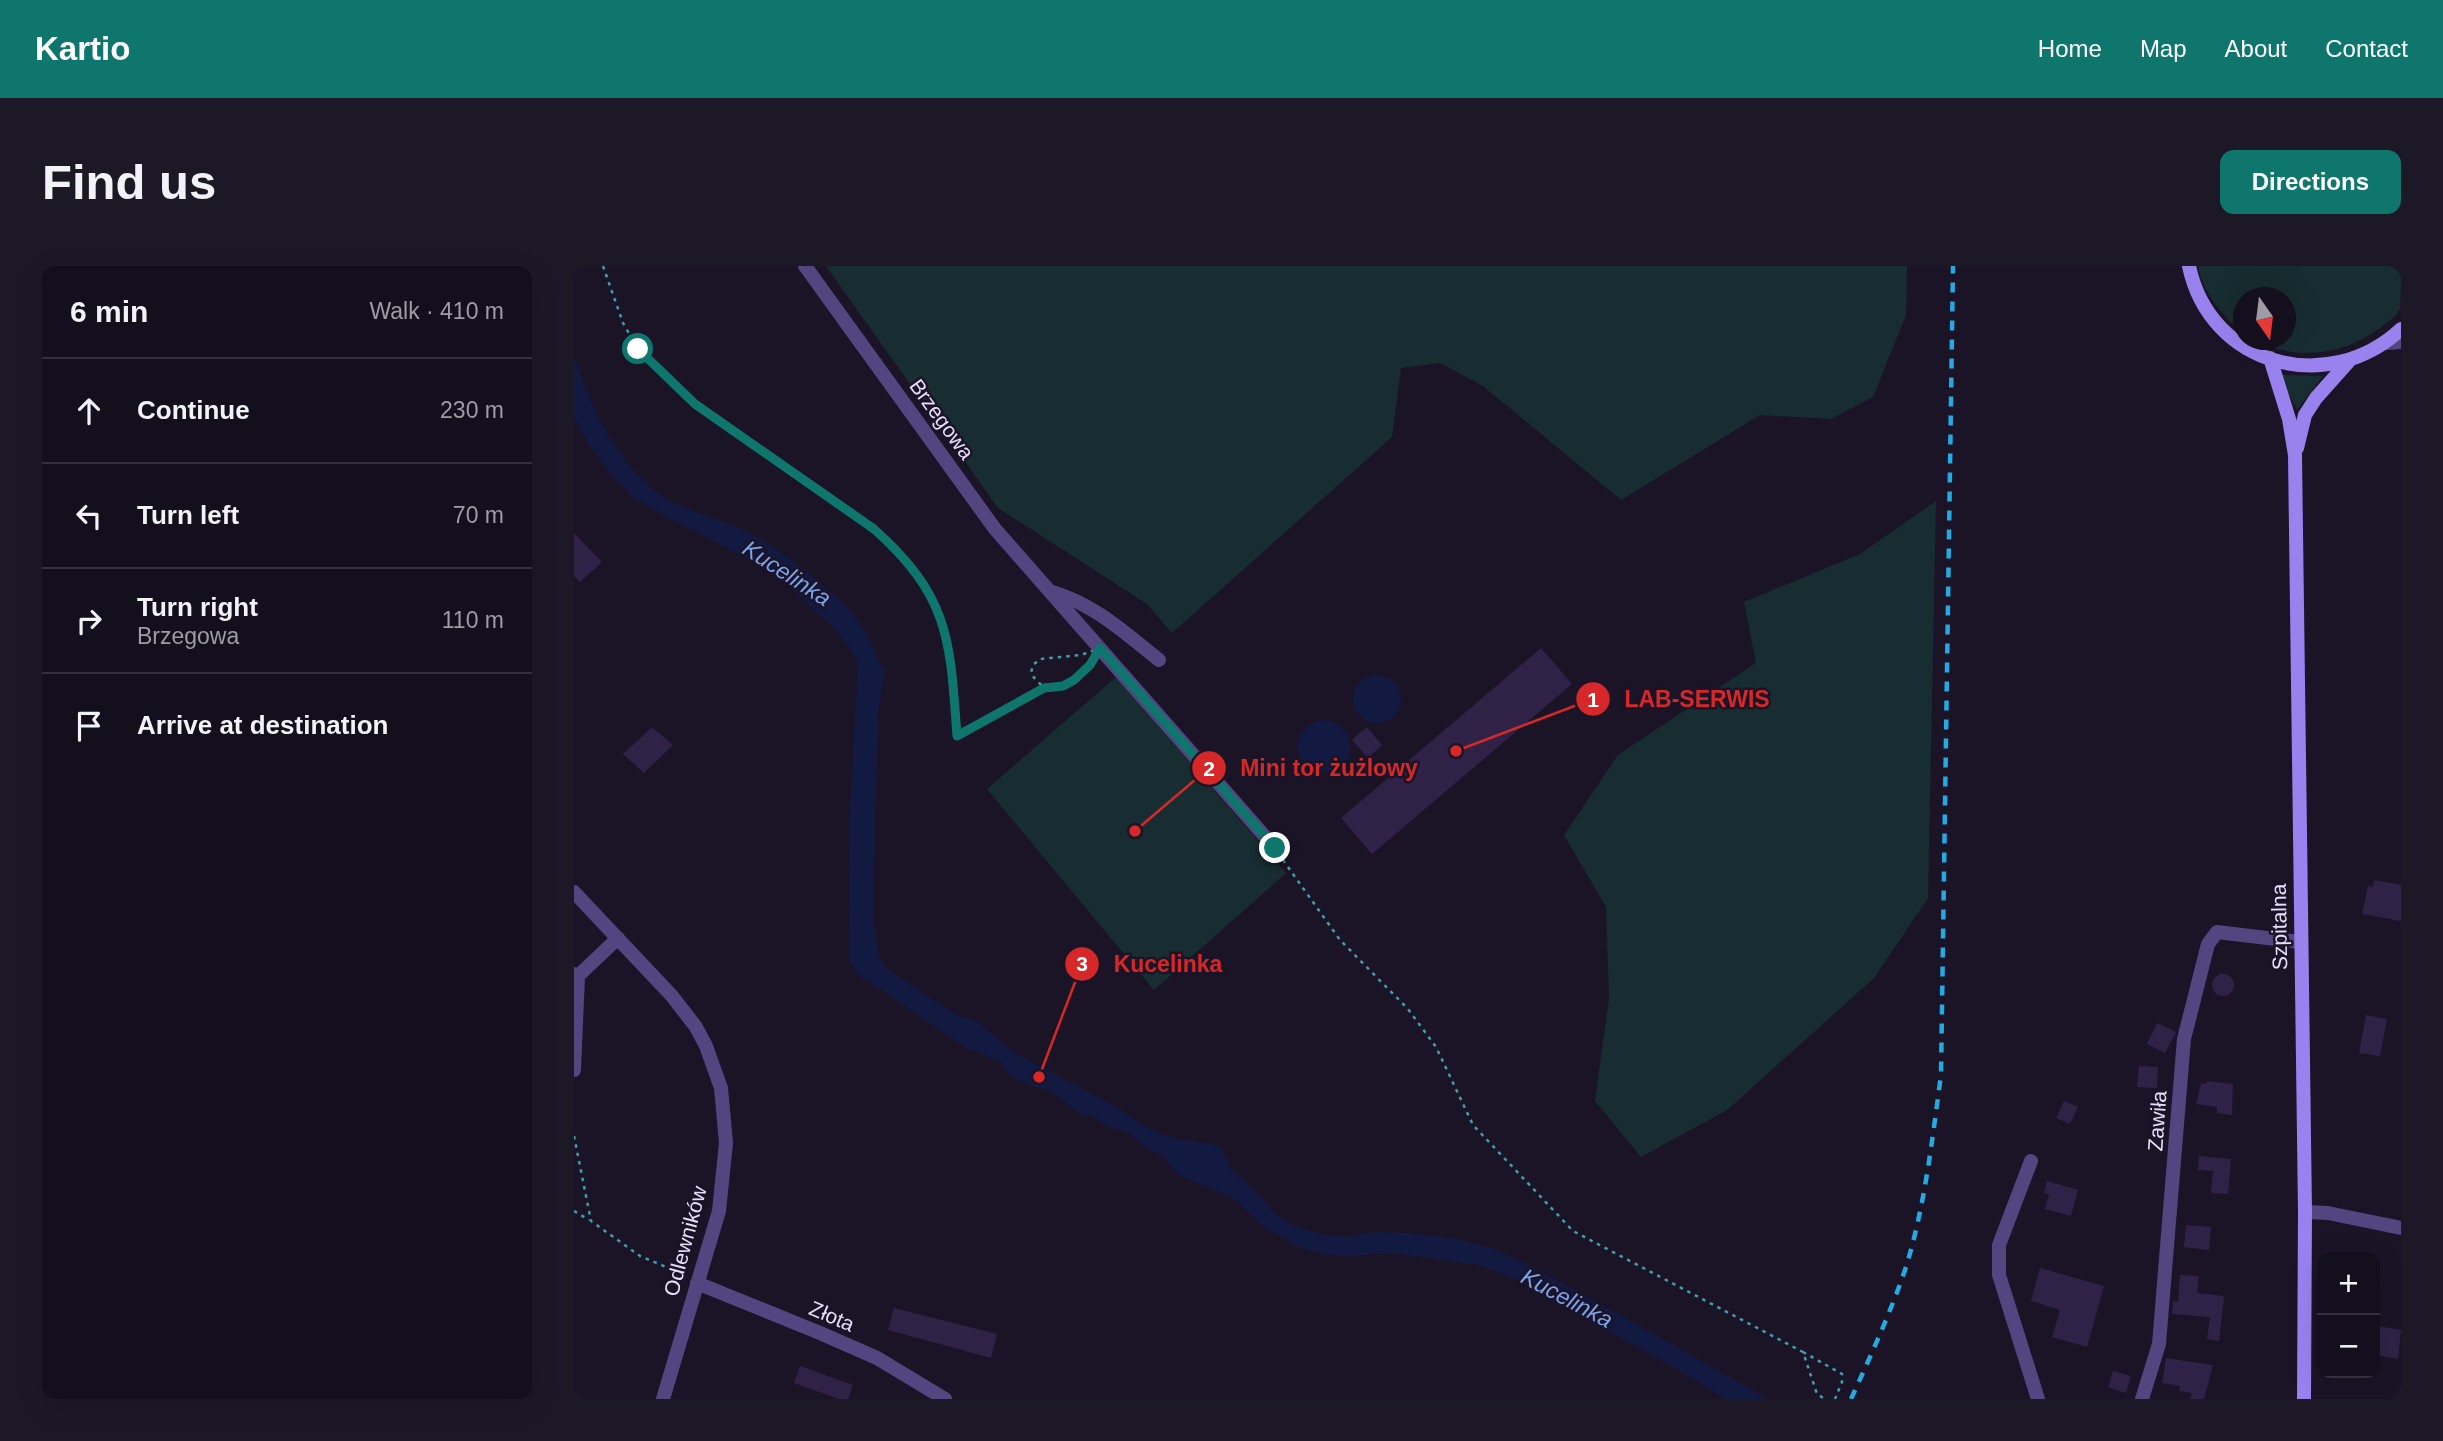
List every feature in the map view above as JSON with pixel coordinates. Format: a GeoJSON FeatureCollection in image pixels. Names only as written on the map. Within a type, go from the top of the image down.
{"type":"FeatureCollection","features":[{"type":"Feature","properties":{"kind":"street","name":"Brzegowa"},"geometry":{"type":"LineString","coordinates":[[805,266],[995,529],[1275,848]]}},
{"type":"Feature","properties":{"kind":"street"},"geometry":{"type":"LineString","coordinates":[[2189,266],[2204,307],[2217,324],[2232,339],[2270,358],[2297,366],[2349,361],[2394,342],[2401,329]]}},
{"type":"Feature","properties":{"kind":"street","name":"Szpitalna"},"geometry":{"type":"LineString","coordinates":[[2270,358],[2289,419],[2295,455],[2305,1212],[2304,1399]]}},
{"type":"Feature","properties":{"kind":"street","name":"Szpitalna"},"geometry":{"type":"LineString","coordinates":[[2295,455],[2305,415],[2316,398],[2349,361]]}},
{"type":"Feature","properties":{"kind":"street","name":"Brzegowa"},"geometry":{"type":"LineString","coordinates":[[1051,592],[1069,597],[1101,614],[1159,660]]}},
{"type":"Feature","properties":{"kind":"street","name":"Odlewników"},"geometry":{"type":"LineString","coordinates":[[574,891],[672,996],[696,1027],[721,1088],[726,1143],[719,1211],[663,1399]]}},
{"type":"Feature","properties":{"kind":"street","name":"Zawiła"},"geometry":{"type":"LineString","coordinates":[[2142,1399],[2159,1344],[2184,1040],[2208,944],[2217,932],[2300,942]]}},
{"type":"Feature","properties":{"kind":"street"},"geometry":{"type":"LineString","coordinates":[[574,1070],[576,975],[618,938]]}},
{"type":"Feature","properties":{"kind":"street"},"geometry":{"type":"LineString","coordinates":[[2031,1161],[1999,1245],[1999,1275],[2038,1399]]}},
{"type":"Feature","properties":{"kind":"street"},"geometry":{"type":"LineString","coordinates":[[2305,1212],[2328,1213],[2401,1227]]}},
{"type":"Feature","properties":{"kind":"street","name":"Złota"},"geometry":{"type":"LineString","coordinates":[[697,1283],[877,1358],[945,1399]]}},
{"type":"Feature","properties":{"kind":"path"},"geometry":{"type":"LineString","coordinates":[[603,266],[622,323],[638,349],[695,404],[874,529],[900,552],[924,584],[939,611],[947,637],[957,736],[1044,688],[1063,686],[1074,680],[1090,665],[1100,648]]}},
{"type":"Feature","properties":{"kind":"path"},"geometry":{"type":"LineString","coordinates":[[1044,688],[1031,673],[1033,665],[1040,659],[1081,655],[1100,648]]}},
{"type":"Feature","properties":{"kind":"path"},"geometry":{"type":"LineString","coordinates":[[1275,848],[1340,940],[1408,1009],[1436,1047],[1473,1125],[1573,1231],[1842,1374],[1842,1382],[1835,1397]]}},
{"type":"Feature","properties":{"kind":"path"},"geometry":{"type":"LineString","coordinates":[[574,1136],[591,1221]]}},
{"type":"Feature","properties":{"kind":"path"},"geometry":{"type":"LineString","coordinates":[[574,1212],[640,1256],[678,1272]]}},
{"type":"Feature","properties":{"kind":"path"},"geometry":{"type":"LineString","coordinates":[[1803,1352],[1817,1394],[1825,1399]]}},
{"type":"Feature","properties":{"kind":"green space"},"geometry":{"type":"Polygon","coordinates":[[[826,266],[1907,266],[1906,315],[1873,397],[1831,419],[1760,415],[1621,500],[1483,386],[1440,363],[1401,368],[1392,437],[1172,633],[1147,604],[998,508],[826,266]]]}},
{"type":"Feature","properties":{"kind":"green space"},"geometry":{"type":"Polygon","coordinates":[[[2198,266],[2401,266],[2400,309],[2394,317],[2367,337],[2351,344],[2319,352],[2286,351],[2282,350],[2296,350],[2296,287],[2233,287],[2233,324],[2215,303],[2200,276],[2198,266]]]}},
{"type":"Feature","properties":{"kind":"green space"},"geometry":{"type":"Polygon","coordinates":[[[2277,372],[2286,375],[2323,376],[2297,410],[2277,372]]]}},
{"type":"Feature","properties":{"kind":"green space"},"geometry":{"type":"Polygon","coordinates":[[[1936,501],[1928,898],[1874,978],[1727,1110],[1641,1157],[1595,1101],[1609,998],[1606,907],[1564,835],[1618,755],[1756,663],[1744,602],[1860,554],[1936,501]]]}},
{"type":"Feature","properties":{"kind":"green space"},"geometry":{"type":"Polygon","coordinates":[[[1116,677],[1286,873],[1154,990],[987,789],[1116,677]]]}},
{"type":"Feature","properties":{"kind":"water"},"geometry":{"type":"Polygon","coordinates":[[[574,358],[597,415],[630,466],[661,495],[680,506],[753,535],[798,565],[856,618],[885,670],[878,712],[873,916],[879,957],[884,967],[960,1017],[977,1021],[1010,1050],[1118,1108],[1149,1128],[1174,1138],[1221,1147],[1231,1169],[1273,1212],[1290,1224],[1320,1234],[1347,1237],[1377,1232],[1409,1233],[1451,1238],[1491,1248],[1594,1300],[1767,1399],[1725,1399],[1681,1371],[1517,1280],[1483,1266],[1393,1253],[1348,1256],[1301,1248],[1263,1226],[1231,1197],[1177,1174],[1161,1154],[1146,1148],[1130,1133],[1111,1128],[1092,1116],[1082,1115],[1051,1091],[1009,1075],[1000,1061],[966,1048],[858,974],[850,961],[849,892],[850,810],[858,665],[855,655],[832,626],[775,574],[663,515],[635,498],[611,475],[574,417],[574,358]]]}},
{"type":"Feature","properties":{"kind":"water"},"geometry":{"type":"Polygon","coordinates":[[[1377,675],[1386,676],[1394,682],[1400,690],[1400,708],[1394,716],[1386,722],[1377,723],[1368,722],[1360,716],[1354,708],[1353,699],[1354,690],[1360,682],[1368,676],[1377,675]]]}},
{"type":"Feature","properties":{"kind":"water"},"geometry":{"type":"Polygon","coordinates":[[[1324,720],[1334,722],[1342,728],[1348,736],[1348,756],[1342,764],[1334,770],[1324,772],[1314,770],[1306,764],[1300,756],[1298,746],[1300,736],[1306,728],[1314,722],[1324,720]]]}},
{"type":"Feature","properties":{"kind":"building"},"geometry":{"type":"Polygon","coordinates":[[[574,533],[602,562],[580,582],[574,576],[574,533]]]}},
{"type":"Feature","properties":{"kind":"building"},"geometry":{"type":"Polygon","coordinates":[[[1541,648],[1572,684],[1372,854],[1341,818],[1541,648]]]}},
{"type":"Feature","properties":{"kind":"building"},"geometry":{"type":"Polygon","coordinates":[[[652,727],[673,745],[644,773],[623,754],[652,727]]]}},
{"type":"Feature","properties":{"kind":"building"},"geometry":{"type":"Polygon","coordinates":[[[1367,727],[1382,745],[1368,758],[1352,740],[1367,727]]]}},
{"type":"Feature","properties":{"kind":"building"},"geometry":{"type":"Polygon","coordinates":[[[2374,880],[2401,885],[2401,921],[2362,914],[2368,886],[2373,887],[2374,880]]]}},
{"type":"Feature","properties":{"kind":"building"},"geometry":{"type":"Polygon","coordinates":[[[2223,974],[2231,977],[2234,985],[2231,993],[2223,996],[2215,993],[2212,985],[2215,977],[2223,974]]]}},
{"type":"Feature","properties":{"kind":"building"},"geometry":{"type":"Polygon","coordinates":[[[2366,1015],[2387,1019],[2380,1056],[2359,1053],[2366,1015]]]}},
{"type":"Feature","properties":{"kind":"building"},"geometry":{"type":"Polygon","coordinates":[[[2157,1023],[2176,1032],[2165,1053],[2147,1044],[2157,1023]]]}},
{"type":"Feature","properties":{"kind":"building"},"geometry":{"type":"Polygon","coordinates":[[[2139,1066],[2158,1067],[2157,1088],[2137,1087],[2139,1066]]]}},
{"type":"Feature","properties":{"kind":"building"},"geometry":{"type":"Polygon","coordinates":[[[2207,1081],[2233,1084],[2232,1115],[2217,1113],[2217,1107],[2196,1104],[2201,1083],[2206,1084],[2207,1081]]]}},
{"type":"Feature","properties":{"kind":"building"},"geometry":{"type":"Polygon","coordinates":[[[2064,1101],[2078,1107],[2070,1124],[2056,1118],[2064,1101]]]}},
{"type":"Feature","properties":{"kind":"building"},"geometry":{"type":"Polygon","coordinates":[[[2199,1156],[2231,1159],[2228,1194],[2211,1193],[2213,1171],[2198,1170],[2199,1156]]]}},
{"type":"Feature","properties":{"kind":"building"},"geometry":{"type":"Polygon","coordinates":[[[2047,1181],[2078,1190],[2071,1216],[2045,1209],[2049,1194],[2044,1193],[2047,1181]]]}},
{"type":"Feature","properties":{"kind":"building"},"geometry":{"type":"Polygon","coordinates":[[[2186,1225],[2211,1227],[2209,1250],[2184,1247],[2186,1225]]]}},
{"type":"Feature","properties":{"kind":"building"},"geometry":{"type":"Polygon","coordinates":[[[2040,1268],[2104,1286],[2087,1347],[2052,1337],[2060,1310],[2031,1301],[2040,1268]]]}},
{"type":"Feature","properties":{"kind":"building"},"geometry":{"type":"Polygon","coordinates":[[[2180,1275],[2199,1276],[2197,1293],[2224,1296],[2219,1341],[2207,1339],[2210,1317],[2172,1314],[2173,1301],[2178,1302],[2180,1275]]]}},
{"type":"Feature","properties":{"kind":"building"},"geometry":{"type":"Polygon","coordinates":[[[894,1308],[997,1334],[991,1358],[888,1330],[894,1308]]]}},
{"type":"Feature","properties":{"kind":"building"},"geometry":{"type":"Polygon","coordinates":[[[2380,1326],[2401,1330],[2398,1359],[2380,1356],[2380,1326]]]}},
{"type":"Feature","properties":{"kind":"building"},"geometry":{"type":"Polygon","coordinates":[[[2166,1358],[2213,1365],[2204,1399],[2190,1399],[2192,1393],[2179,1391],[2180,1386],[2162,1383],[2166,1358]]]}},
{"type":"Feature","properties":{"kind":"building"},"geometry":{"type":"Polygon","coordinates":[[[800,1366],[853,1385],[848,1399],[839,1399],[794,1383],[800,1366]]]}},
{"type":"Feature","properties":{"kind":"building"},"geometry":{"type":"Polygon","coordinates":[[[2113,1371],[2131,1376],[2126,1393],[2108,1387],[2113,1371]]]}},
{"type":"Feature","properties":{"kind":"railway"},"geometry":{"type":"LineString","coordinates":[[1851,1399],[1893,1303],[1912,1246],[1927,1173],[1941,1075],[1953,266]]}},
{"type":"Feature","properties":{"kind":"place","name":"LAB-SERWIS"},"geometry":{"type":"Point","coordinates":[1456,751]}},
{"type":"Feature","properties":{"kind":"place","name":"Mini tor żużlowy"},"geometry":{"type":"Point","coordinates":[1135,831]}},
{"type":"Feature","properties":{"kind":"place","name":"Kucelinka"},"geometry":{"type":"Point","coordinates":[1039,1077]}},
{"type":"Feature","properties":{"kind":"route"},"geometry":{"type":"LineString","coordinates":[[638,349],[695,404],[874,529],[900,552],[924,584],[939,611],[952,665],[957,736],[1044,688],[1063,686],[1074,680],[1090,665],[1100,648],[1275,848]]}}]}
